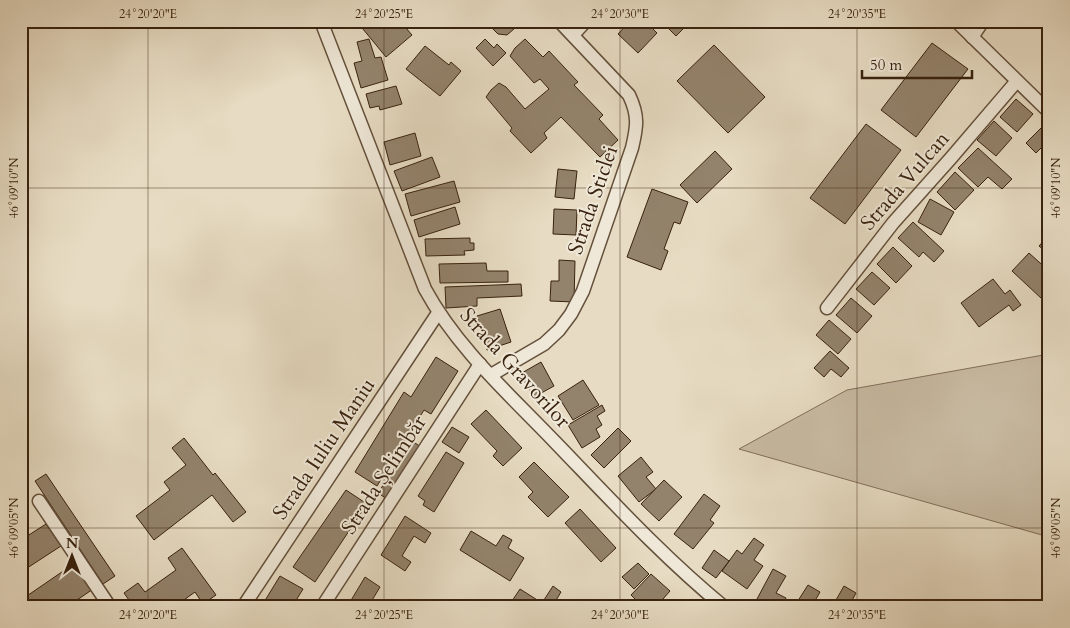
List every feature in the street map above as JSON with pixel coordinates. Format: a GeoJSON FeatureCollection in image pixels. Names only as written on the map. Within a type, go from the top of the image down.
{"type":"FeatureCollection","features":[{"type":"Feature","properties":{"kind":"street","name":"Strada Gravorilor"},"geometry":{"type":"LineString","coordinates":[[321,21],[425,289],[438,313],[491,376],[689,578],[724,607]]}},
{"type":"Feature","properties":{"kind":"street","name":"Strada Sticlei"},"geometry":{"type":"LineString","coordinates":[[491,376],[544,344],[560,330],[571,314],[583,290],[632,148],[637,119],[635,108],[629,96],[559,21]]}},
{"type":"Feature","properties":{"kind":"street"},"geometry":{"type":"LineString","coordinates":[[573,34],[586,21]]}},
{"type":"Feature","properties":{"kind":"street"},"geometry":{"type":"LineString","coordinates":[[956,21],[1016,82],[1049,112]]}},
{"type":"Feature","properties":{"kind":"street"},"geometry":{"type":"LineString","coordinates":[[972,37],[983,21]]}},
{"type":"Feature","properties":{"kind":"street","name":"Strada Vulcan"},"geometry":{"type":"LineString","coordinates":[[827,308],[893,222],[1016,82]]}},
{"type":"Feature","properties":{"kind":"street","name":"Strada Iuliu Maniu"},"geometry":{"type":"LineString","coordinates":[[243,607],[438,313]]}},
{"type":"Feature","properties":{"kind":"street","name":"Strada Șelimbăr"},"geometry":{"type":"LineString","coordinates":[[322,607],[480,364]]}},
{"type":"Feature","properties":{"kind":"street"},"geometry":{"type":"LineString","coordinates":[[39,501],[110,607]]}},
{"type":"Feature","properties":{"kind":"shaded area"},"geometry":{"type":"Polygon","coordinates":[[[1049,354],[1049,537],[739,449],[847,390],[1049,354]]]}},
{"type":"Feature","properties":{"kind":"building"},"geometry":{"type":"Polygon","coordinates":[[[360,21],[400,21],[412,35],[386,57],[358,23],[360,21]]]}},
{"type":"Feature","properties":{"kind":"building"},"geometry":{"type":"Polygon","coordinates":[[[485,21],[514,21],[515,28],[507,35],[498,34],[485,21]]]}},
{"type":"Feature","properties":{"kind":"building"},"geometry":{"type":"Polygon","coordinates":[[[630,21],[660,21],[653,29],[657,33],[638,53],[618,34],[630,21]]]}},
{"type":"Feature","properties":{"kind":"building"},"geometry":{"type":"Polygon","coordinates":[[[661,21],[691,21],[676,36],[661,21]]]}},
{"type":"Feature","properties":{"kind":"building"},"geometry":{"type":"Polygon","coordinates":[[[369,39],[375,58],[381,57],[388,80],[361,88],[354,63],[362,61],[357,42],[369,39]]]}},
{"type":"Feature","properties":{"kind":"building"},"geometry":{"type":"Polygon","coordinates":[[[485,39],[494,48],[497,44],[506,53],[493,66],[476,48],[485,39]]]}},
{"type":"Feature","properties":{"kind":"building"},"geometry":{"type":"Polygon","coordinates":[[[525,39],[543,57],[549,51],[578,82],[574,85],[603,115],[599,119],[618,140],[600,157],[561,117],[544,133],[547,138],[531,153],[510,131],[512,128],[486,97],[499,83],[506,87],[525,109],[549,89],[540,79],[534,83],[510,56],[515,48],[525,39]]]}},
{"type":"Feature","properties":{"kind":"building"},"geometry":{"type":"Polygon","coordinates":[[[932,43],[968,69],[916,137],[881,110],[932,43]]]}},
{"type":"Feature","properties":{"kind":"building"},"geometry":{"type":"Polygon","coordinates":[[[714,45],[765,97],[728,133],[677,81],[714,45]]]}},
{"type":"Feature","properties":{"kind":"building"},"geometry":{"type":"Polygon","coordinates":[[[425,46],[449,65],[451,62],[461,71],[440,96],[406,69],[425,46]]]}},
{"type":"Feature","properties":{"kind":"building"},"geometry":{"type":"Polygon","coordinates":[[[396,86],[402,104],[380,110],[379,106],[370,108],[366,94],[396,86]]]}},
{"type":"Feature","properties":{"kind":"building"},"geometry":{"type":"Polygon","coordinates":[[[1016,99],[1033,114],[1017,132],[1000,117],[1016,99]]]}},
{"type":"Feature","properties":{"kind":"building"},"geometry":{"type":"Polygon","coordinates":[[[994,121],[1012,138],[996,156],[977,140],[994,121]]]}},
{"type":"Feature","properties":{"kind":"building"},"geometry":{"type":"Polygon","coordinates":[[[866,124],[901,150],[845,224],[810,198],[866,124]]]}},
{"type":"Feature","properties":{"kind":"building"},"geometry":{"type":"Polygon","coordinates":[[[1045,124],[1049,128],[1049,149],[1044,145],[1036,153],[1026,143],[1045,124]]]}},
{"type":"Feature","properties":{"kind":"building"},"geometry":{"type":"Polygon","coordinates":[[[415,133],[421,156],[390,165],[384,142],[415,133]]]}},
{"type":"Feature","properties":{"kind":"building"},"geometry":{"type":"Polygon","coordinates":[[[978,148],[1012,179],[1002,189],[988,177],[978,187],[958,168],[978,148]]]}},
{"type":"Feature","properties":{"kind":"building"},"geometry":{"type":"Polygon","coordinates":[[[715,151],[732,169],[697,203],[680,185],[715,151]]]}},
{"type":"Feature","properties":{"kind":"building"},"geometry":{"type":"Polygon","coordinates":[[[432,157],[440,177],[402,191],[394,171],[432,157]]]}},
{"type":"Feature","properties":{"kind":"building"},"geometry":{"type":"Polygon","coordinates":[[[558,169],[577,171],[574,199],[555,197],[558,169]]]}},
{"type":"Feature","properties":{"kind":"building"},"geometry":{"type":"Polygon","coordinates":[[[955,172],[974,190],[955,210],[937,192],[955,172]]]}},
{"type":"Feature","properties":{"kind":"building"},"geometry":{"type":"Polygon","coordinates":[[[454,181],[460,202],[411,216],[405,194],[454,181]]]}},
{"type":"Feature","properties":{"kind":"building"},"geometry":{"type":"Polygon","coordinates":[[[652,189],[688,202],[680,224],[674,222],[664,249],[668,251],[661,270],[627,257],[652,189]]]}},
{"type":"Feature","properties":{"kind":"building"},"geometry":{"type":"Polygon","coordinates":[[[930,199],[954,212],[941,235],[918,222],[930,199]]]}},
{"type":"Feature","properties":{"kind":"building"},"geometry":{"type":"Polygon","coordinates":[[[455,207],[460,224],[419,237],[414,220],[455,207]]]}},
{"type":"Feature","properties":{"kind":"building"},"geometry":{"type":"Polygon","coordinates":[[[554,209],[577,210],[576,235],[553,234],[554,209]]]}},
{"type":"Feature","properties":{"kind":"building"},"geometry":{"type":"Polygon","coordinates":[[[913,222],[944,251],[934,262],[923,252],[919,257],[898,238],[913,222]]]}},
{"type":"Feature","properties":{"kind":"building"},"geometry":{"type":"Polygon","coordinates":[[[1049,235],[1049,254],[1039,246],[1049,235]]]}},
{"type":"Feature","properties":{"kind":"building"},"geometry":{"type":"Polygon","coordinates":[[[470,238],[470,243],[474,243],[474,250],[464,251],[465,255],[426,256],[425,239],[470,238]]]}},
{"type":"Feature","properties":{"kind":"building"},"geometry":{"type":"Polygon","coordinates":[[[893,247],[912,266],[896,283],[877,264],[893,247]]]}},
{"type":"Feature","properties":{"kind":"building"},"geometry":{"type":"Polygon","coordinates":[[[1029,253],[1049,271],[1049,292],[1042,299],[1012,271],[1029,253]]]}},
{"type":"Feature","properties":{"kind":"building"},"geometry":{"type":"Polygon","coordinates":[[[559,260],[575,261],[574,302],[550,301],[551,281],[559,281],[559,260]]]}},
{"type":"Feature","properties":{"kind":"building"},"geometry":{"type":"Polygon","coordinates":[[[486,263],[487,271],[508,271],[508,282],[440,283],[439,264],[486,263]]]}},
{"type":"Feature","properties":{"kind":"building"},"geometry":{"type":"Polygon","coordinates":[[[872,272],[890,288],[874,305],[856,289],[872,272]]]}},
{"type":"Feature","properties":{"kind":"building"},"geometry":{"type":"Polygon","coordinates":[[[993,279],[1005,294],[1010,290],[1021,305],[1013,311],[1009,305],[979,327],[961,303],[993,279]]]}},
{"type":"Feature","properties":{"kind":"building"},"geometry":{"type":"Polygon","coordinates":[[[521,284],[522,296],[477,298],[477,306],[446,308],[445,287],[521,284]]]}},
{"type":"Feature","properties":{"kind":"building"},"geometry":{"type":"Polygon","coordinates":[[[851,298],[872,316],[857,333],[836,315],[851,298]]]}},
{"type":"Feature","properties":{"kind":"building"},"geometry":{"type":"Polygon","coordinates":[[[500,309],[511,342],[487,350],[477,316],[500,309]]]}},
{"type":"Feature","properties":{"kind":"building"},"geometry":{"type":"Polygon","coordinates":[[[829,320],[851,339],[838,354],[816,335],[829,320]]]}},
{"type":"Feature","properties":{"kind":"building"},"geometry":{"type":"Polygon","coordinates":[[[830,351],[849,368],[841,377],[831,369],[824,377],[814,368],[830,351]]]}},
{"type":"Feature","properties":{"kind":"building"},"geometry":{"type":"Polygon","coordinates":[[[436,357],[458,371],[431,414],[424,410],[377,486],[355,472],[404,392],[411,397],[436,357]]]}},
{"type":"Feature","properties":{"kind":"building"},"geometry":{"type":"Polygon","coordinates":[[[541,362],[554,386],[534,397],[520,374],[541,362]]]}},
{"type":"Feature","properties":{"kind":"building"},"geometry":{"type":"Polygon","coordinates":[[[583,380],[599,405],[573,420],[558,396],[583,380]]]}},
{"type":"Feature","properties":{"kind":"building"},"geometry":{"type":"Polygon","coordinates":[[[602,405],[605,411],[597,416],[602,425],[596,429],[600,437],[582,448],[568,425],[602,405]]]}},
{"type":"Feature","properties":{"kind":"building"},"geometry":{"type":"Polygon","coordinates":[[[486,410],[522,448],[503,466],[493,456],[497,451],[471,424],[486,410]]]}},
{"type":"Feature","properties":{"kind":"building"},"geometry":{"type":"Polygon","coordinates":[[[452,427],[469,437],[459,453],[442,442],[452,427]]]}},
{"type":"Feature","properties":{"kind":"building"},"geometry":{"type":"Polygon","coordinates":[[[618,428],[631,441],[604,468],[591,455],[618,428]]]}},
{"type":"Feature","properties":{"kind":"building"},"geometry":{"type":"Polygon","coordinates":[[[184,438],[213,475],[215,473],[246,512],[233,522],[212,495],[154,540],[136,516],[170,490],[164,482],[186,465],[172,448],[184,438]]]}},
{"type":"Feature","properties":{"kind":"building"},"geometry":{"type":"Polygon","coordinates":[[[412,441],[424,449],[390,501],[378,493],[412,441]]]}},
{"type":"Feature","properties":{"kind":"building"},"geometry":{"type":"Polygon","coordinates":[[[446,452],[464,463],[434,512],[423,505],[425,501],[418,496],[446,452]]]}},
{"type":"Feature","properties":{"kind":"building"},"geometry":{"type":"Polygon","coordinates":[[[641,457],[653,472],[646,477],[656,489],[639,502],[618,476],[641,457]]]}},
{"type":"Feature","properties":{"kind":"building"},"geometry":{"type":"Polygon","coordinates":[[[534,462],[569,497],[548,517],[528,497],[533,492],[519,477],[534,462]]]}},
{"type":"Feature","properties":{"kind":"building"},"geometry":{"type":"Polygon","coordinates":[[[46,474],[115,576],[103,584],[35,481],[46,474]]]}},
{"type":"Feature","properties":{"kind":"building"},"geometry":{"type":"Polygon","coordinates":[[[664,480],[682,497],[659,521],[641,504],[664,480]]]}},
{"type":"Feature","properties":{"kind":"building"},"geometry":{"type":"Polygon","coordinates":[[[346,490],[367,504],[315,582],[293,567],[346,490]]]}},
{"type":"Feature","properties":{"kind":"building"},"geometry":{"type":"Polygon","coordinates":[[[704,494],[720,506],[710,520],[714,523],[693,549],[674,534],[704,494]]]}},
{"type":"Feature","properties":{"kind":"building"},"geometry":{"type":"Polygon","coordinates":[[[580,509],[616,548],[601,562],[565,523],[580,509]]]}},
{"type":"Feature","properties":{"kind":"building"},"geometry":{"type":"Polygon","coordinates":[[[405,516],[431,533],[425,543],[414,536],[402,556],[411,562],[405,571],[381,555],[405,516]]]}},
{"type":"Feature","properties":{"kind":"building"},"geometry":{"type":"Polygon","coordinates":[[[46,524],[61,546],[21,572],[21,540],[46,524]]]}},
{"type":"Feature","properties":{"kind":"building"},"geometry":{"type":"Polygon","coordinates":[[[471,531],[496,546],[503,535],[512,540],[508,548],[524,558],[510,581],[460,550],[471,531]]]}},
{"type":"Feature","properties":{"kind":"building"},"geometry":{"type":"Polygon","coordinates":[[[754,538],[764,545],[754,560],[763,566],[747,589],[722,571],[737,550],[742,554],[754,538]]]}},
{"type":"Feature","properties":{"kind":"building"},"geometry":{"type":"Polygon","coordinates":[[[182,548],[216,595],[203,604],[195,592],[174,607],[134,607],[124,593],[138,583],[145,592],[176,570],[168,558],[182,548]]]}},
{"type":"Feature","properties":{"kind":"building"},"geometry":{"type":"Polygon","coordinates":[[[714,550],[729,561],[716,578],[702,568],[714,550]]]}},
{"type":"Feature","properties":{"kind":"building"},"geometry":{"type":"Polygon","coordinates":[[[75,563],[93,589],[67,607],[21,607],[21,600],[75,563]]]}},
{"type":"Feature","properties":{"kind":"building"},"geometry":{"type":"Polygon","coordinates":[[[638,563],[649,574],[634,589],[622,577],[638,563]]]}},
{"type":"Feature","properties":{"kind":"building"},"geometry":{"type":"Polygon","coordinates":[[[773,569],[786,576],[776,593],[786,598],[782,607],[771,607],[757,599],[773,569]]]}},
{"type":"Feature","properties":{"kind":"building"},"geometry":{"type":"Polygon","coordinates":[[[651,574],[670,591],[656,607],[651,607],[645,601],[641,605],[631,595],[651,574]]]}},
{"type":"Feature","properties":{"kind":"building"},"geometry":{"type":"Polygon","coordinates":[[[280,576],[303,589],[292,607],[261,607],[280,576]]]}},
{"type":"Feature","properties":{"kind":"building"},"geometry":{"type":"Polygon","coordinates":[[[365,577],[380,587],[368,607],[347,607],[365,577]]]}},
{"type":"Feature","properties":{"kind":"building"},"geometry":{"type":"Polygon","coordinates":[[[808,585],[820,592],[812,606],[814,607],[794,607],[808,585]]]}},
{"type":"Feature","properties":{"kind":"building"},"geometry":{"type":"Polygon","coordinates":[[[553,586],[561,592],[552,607],[508,607],[520,589],[542,603],[553,586]]]}},
{"type":"Feature","properties":{"kind":"building"},"geometry":{"type":"Polygon","coordinates":[[[844,586],[856,593],[850,607],[832,607],[844,586]]]}}]}
